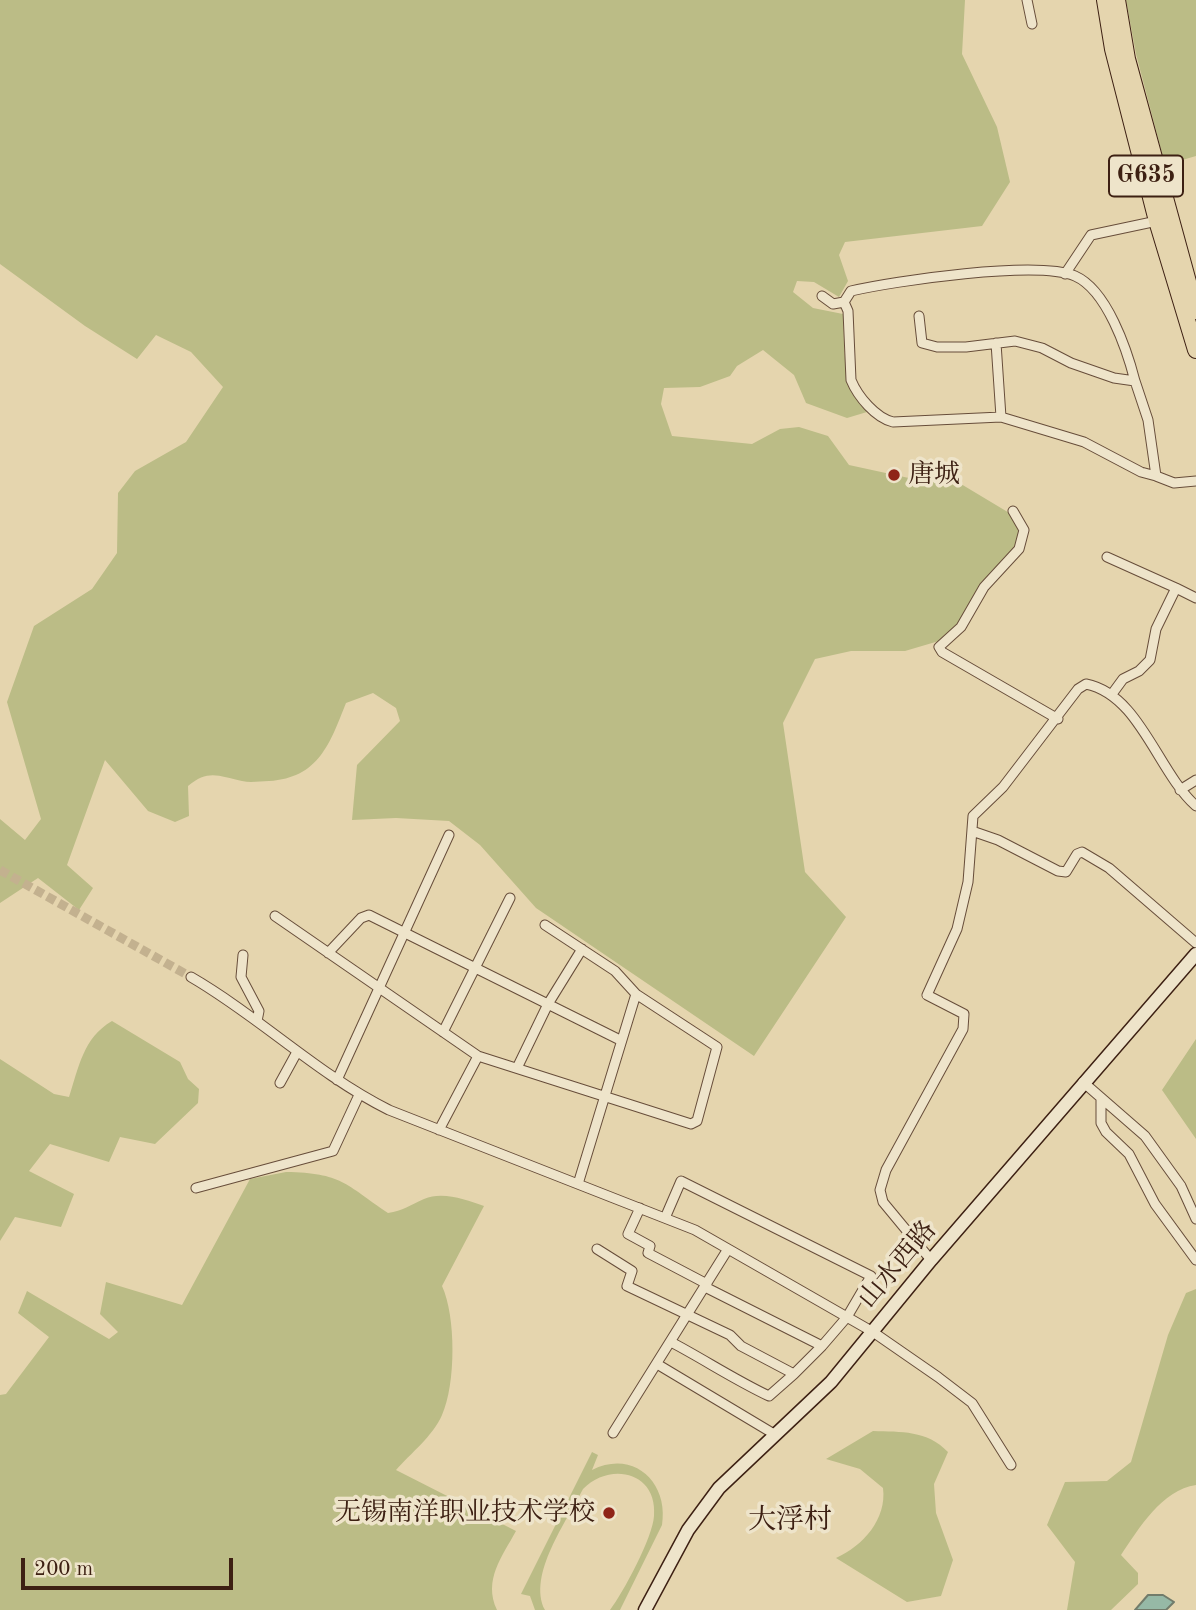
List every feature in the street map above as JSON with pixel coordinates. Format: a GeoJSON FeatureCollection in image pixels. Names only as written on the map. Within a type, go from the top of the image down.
{"type":"FeatureCollection","features":[{"type":"Feature","properties":{"kind":"highway","name":"G635"},"geometry":{"type":"LineString","coordinates":[[1105,0],[1113,49],[1157,221],[1196,349]]}},
{"type":"Feature","properties":{"kind":"highway","name":"G635"},"geometry":{"type":"LineString","coordinates":[[1117,0],[1128,59],[1196,310]]}},
{"type":"Feature","properties":{"kind":"street"},"geometry":{"type":"LineString","coordinates":[[1027,0],[1032,24]]}},
{"type":"Feature","properties":{"kind":"street"},"geometry":{"type":"LineString","coordinates":[[1065,274],[1091,235],[1157,221]]}},
{"type":"Feature","properties":{"kind":"street"},"geometry":{"type":"LineString","coordinates":[[822,296],[833,304],[844,302],[851,291],[906,279],[1018,270],[1076,276],[1094,291],[1115,325],[1148,420],[1156,476]]}},
{"type":"Feature","properties":{"kind":"street"},"geometry":{"type":"LineString","coordinates":[[844,302],[848,311],[852,380],[855,389],[882,419],[892,422],[1001,417],[1084,442],[1141,472],[1174,483],[1196,481]]}},
{"type":"Feature","properties":{"kind":"street"},"geometry":{"type":"LineString","coordinates":[[919,316],[922,343],[937,347],[1015,341],[1042,348],[1072,363],[1135,381]]}},
{"type":"Feature","properties":{"kind":"street"},"geometry":{"type":"LineString","coordinates":[[996,343],[1001,417]]}},
{"type":"Feature","properties":{"kind":"street"},"geometry":{"type":"LineString","coordinates":[[1013,511],[1024,530],[1019,548],[984,587],[961,627],[939,647],[942,652],[1058,719]]}},
{"type":"Feature","properties":{"kind":"street"},"geometry":{"type":"LineString","coordinates":[[1107,558],[1196,598]]}},
{"type":"Feature","properties":{"kind":"street"},"geometry":{"type":"LineString","coordinates":[[1112,694],[1123,679],[1139,671],[1150,660],[1156,629],[1175,589]]}},
{"type":"Feature","properties":{"kind":"street"},"geometry":{"type":"LineString","coordinates":[[931,1260],[883,1202],[880,1190],[886,1170],[963,1028],[964,1014],[927,995],[957,929],[968,882],[973,816],[1003,787],[1079,689],[1086,684],[1112,694],[1132,715],[1180,790],[1196,806]]}},
{"type":"Feature","properties":{"kind":"street"},"geometry":{"type":"LineString","coordinates":[[1180,790],[1196,780]]}},
{"type":"Feature","properties":{"kind":"street"},"geometry":{"type":"LineString","coordinates":[[972,831],[998,839],[1058,871],[1066,872],[1077,854],[1082,852],[1109,868],[1196,943]]}},
{"type":"Feature","properties":{"kind":"street"},"geometry":{"type":"LineString","coordinates":[[337,1080],[449,835]]}},
{"type":"Feature","properties":{"kind":"street"},"geometry":{"type":"LineString","coordinates":[[443,1032],[510,898]]}},
{"type":"Feature","properties":{"kind":"street"},"geometry":{"type":"LineString","coordinates":[[328,953],[361,918],[369,915],[620,1040]]}},
{"type":"Feature","properties":{"kind":"street"},"geometry":{"type":"LineString","coordinates":[[275,916],[478,1056],[691,1124],[697,1121],[718,1048],[636,994],[615,971],[545,925]]}},
{"type":"Feature","properties":{"kind":"street"},"geometry":{"type":"LineString","coordinates":[[517,1068],[548,1004],[582,949]]}},
{"type":"Feature","properties":{"kind":"street","name":"山水西路"},"geometry":{"type":"LineString","coordinates":[[645,1610],[705,1506],[738,1467],[831,1382],[931,1260],[1196,954]]}},
{"type":"Feature","properties":{"kind":"street"},"geometry":{"type":"LineString","coordinates":[[243,955],[242,977],[259,1010],[257,1021]]}},
{"type":"Feature","properties":{"kind":"street"},"geometry":{"type":"LineString","coordinates":[[191,977],[226,997],[297,1052],[359,1095],[439,1130],[695,1230],[873,1332],[972,1403],[1010,1465]]}},
{"type":"Feature","properties":{"kind":"street"},"geometry":{"type":"LineString","coordinates":[[578,1184],[636,994]]}},
{"type":"Feature","properties":{"kind":"street"},"geometry":{"type":"LineString","coordinates":[[280,1083],[297,1052]]}},
{"type":"Feature","properties":{"kind":"street"},"geometry":{"type":"LineString","coordinates":[[439,1130],[478,1056]]}},
{"type":"Feature","properties":{"kind":"street"},"geometry":{"type":"LineString","coordinates":[[1083,1082],[1145,1136],[1181,1186],[1196,1219]]}},
{"type":"Feature","properties":{"kind":"street"},"geometry":{"type":"LineString","coordinates":[[196,1188],[333,1151],[359,1095]]}},
{"type":"Feature","properties":{"kind":"street"},"geometry":{"type":"LineString","coordinates":[[1101,1097],[1101,1123],[1106,1132],[1129,1154],[1155,1204],[1196,1260]]}},
{"type":"Feature","properties":{"kind":"street"},"geometry":{"type":"LineString","coordinates":[[665,1218],[681,1181],[871,1276],[847,1317],[822,1346],[769,1396],[719,1372],[713,1364],[671,1342]]}},
{"type":"Feature","properties":{"kind":"street"},"geometry":{"type":"LineString","coordinates":[[640,1208],[628,1234],[650,1246],[648,1254],[822,1346]]}},
{"type":"Feature","properties":{"kind":"street"},"geometry":{"type":"LineString","coordinates":[[612,1433],[728,1248]]}},
{"type":"Feature","properties":{"kind":"street"},"geometry":{"type":"LineString","coordinates":[[597,1249],[632,1271],[627,1286],[730,1335],[741,1346],[794,1374]]}},
{"type":"Feature","properties":{"kind":"street"},"geometry":{"type":"LineString","coordinates":[[657,1364],[774,1434]]}},
{"type":"Feature","properties":{"kind":"green space"},"geometry":{"type":"Polygon","coordinates":[[[0,0],[965,0],[962,54],[997,127],[1010,182],[982,226],[845,242],[839,255],[848,281],[839,297],[814,282],[797,281],[793,292],[813,308],[843,314],[846,365],[853,388],[867,412],[847,418],[806,403],[794,375],[763,350],[737,366],[730,376],[700,387],[664,388],[661,404],[672,436],[752,444],[780,429],[799,427],[828,436],[849,465],[918,480],[956,481],[1021,520],[1018,554],[949,638],[905,651],[851,651],[815,659],[783,723],[805,872],[846,917],[754,1056],[536,908],[480,845],[449,821],[396,818],[352,820],[357,765],[400,721],[396,708],[373,693],[346,703],[328,744],[311,766],[286,778],[269,781],[245,782],[214,775],[202,777],[188,786],[189,816],[175,822],[148,811],[105,760],[67,865],[93,888],[79,910],[38,878],[0,903],[0,819],[25,840],[41,819],[7,702],[34,626],[92,589],[117,553],[118,493],[135,471],[186,442],[223,387],[191,352],[156,335],[137,359],[85,326],[0,264],[0,0]]]}},
{"type":"Feature","properties":{"kind":"green space"},"geometry":{"type":"Polygon","coordinates":[[[1126,0],[1196,0],[1196,156],[1165,165],[1136,54],[1126,0]]]}},
{"type":"Feature","properties":{"kind":"green space"},"geometry":{"type":"Polygon","coordinates":[[[112,1021],[180,1062],[188,1079],[199,1089],[198,1103],[155,1144],[120,1137],[109,1162],[50,1144],[29,1171],[74,1194],[61,1227],[15,1217],[0,1241],[0,1059],[54,1094],[69,1097],[88,1045],[102,1028],[112,1021]]]}},
{"type":"Feature","properties":{"kind":"green space"},"geometry":{"type":"Polygon","coordinates":[[[1196,1039],[1196,1139],[1162,1090],[1196,1039]]]}},
{"type":"Feature","properties":{"kind":"green space"},"geometry":{"type":"Polygon","coordinates":[[[286,1172],[320,1175],[342,1182],[388,1213],[439,1196],[454,1197],[484,1206],[442,1286],[447,1299],[452,1332],[452,1368],[447,1402],[433,1430],[396,1470],[516,1531],[493,1579],[493,1599],[497,1610],[0,1610],[0,1395],[6,1394],[49,1337],[18,1313],[27,1291],[109,1339],[118,1332],[100,1314],[106,1282],[182,1305],[250,1179],[286,1172]]]}},
{"type":"Feature","properties":{"kind":"green space"},"geometry":{"type":"Polygon","coordinates":[[[1196,1289],[1196,1485],[1172,1494],[1162,1502],[1121,1555],[1138,1573],[1138,1584],[1111,1610],[1067,1610],[1075,1562],[1047,1525],[1065,1482],[1107,1481],[1131,1462],[1168,1335],[1186,1293],[1196,1289]]]}},
{"type":"Feature","properties":{"kind":"green space"},"geometry":{"type":"Polygon","coordinates":[[[873,1431],[922,1436],[948,1452],[934,1484],[936,1513],[953,1560],[941,1596],[907,1602],[836,1558],[864,1539],[871,1530],[881,1510],[883,1488],[860,1469],[826,1459],[873,1431]]]}},
{"type":"Feature","properties":{"kind":"green space"},"geometry":{"type":"Polygon","coordinates":[[[592,1452],[598,1455],[592,1470],[621,1464],[634,1467],[654,1483],[663,1509],[662,1525],[620,1610],[610,1610],[649,1537],[654,1516],[653,1501],[648,1489],[630,1476],[606,1475],[594,1480],[583,1489],[551,1548],[541,1581],[545,1610],[535,1610],[530,1596],[521,1594],[592,1452]]]}},
{"type":"Feature","properties":{"kind":"shaded area"},"geometry":{"type":"Polygon","coordinates":[[[1148,1595],[1163,1595],[1174,1602],[1166,1610],[1135,1610],[1148,1595]]]}},
{"type":"Feature","properties":{"kind":"tunnel"},"geometry":{"type":"LineString","coordinates":[[0,870],[191,977]]}},
{"type":"Feature","properties":{"kind":"place","name":"唐城"},"geometry":{"type":"Point","coordinates":[894,475]}},
{"type":"Feature","properties":{"kind":"place","name":"无锡南洋职业技术学校"},"geometry":{"type":"Point","coordinates":[609,1513]}},
{"type":"Feature","properties":{"kind":"district","name":"大浮村"},"geometry":{"type":"Point","coordinates":[790,1521]}}]}
